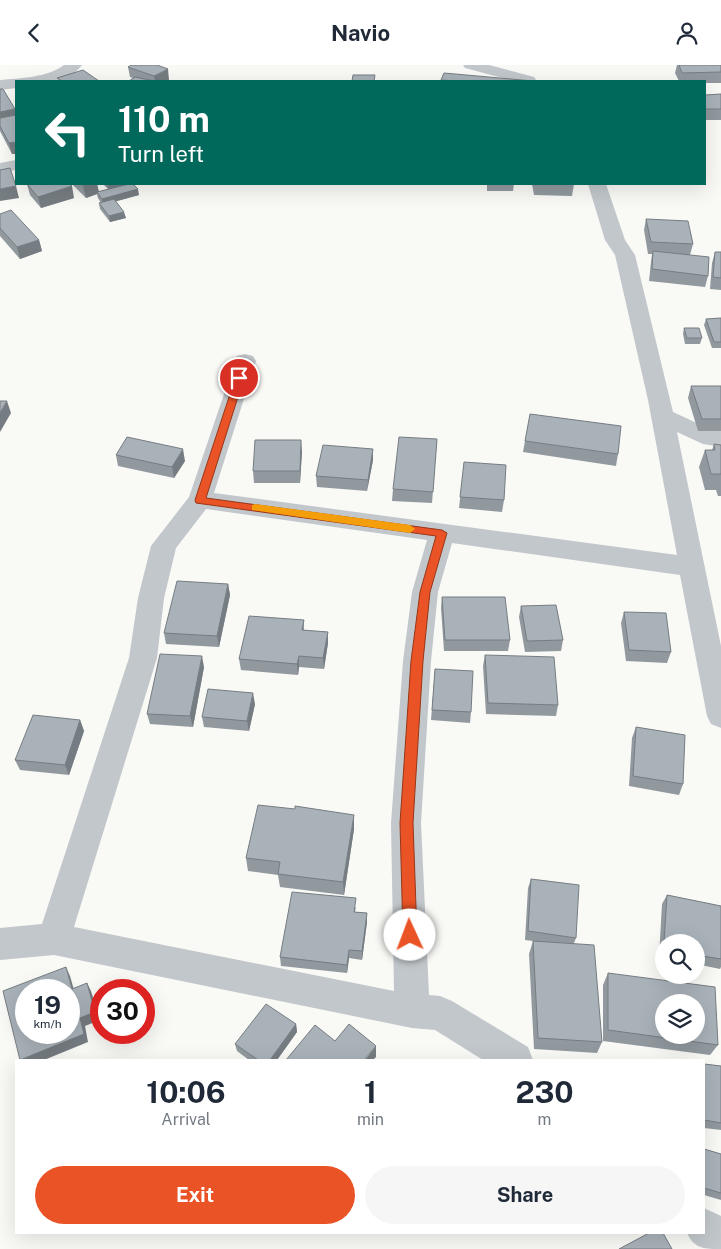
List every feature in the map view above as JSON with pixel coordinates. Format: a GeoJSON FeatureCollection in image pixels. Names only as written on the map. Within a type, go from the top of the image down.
{"type":"FeatureCollection","features":[{"type":"Feature","properties":{"kind":"street"},"geometry":{"type":"LineString","coordinates":[[32,80],[61,75],[74,65]]}},
{"type":"Feature","properties":{"kind":"street"},"geometry":{"type":"LineString","coordinates":[[471,65],[528,80]]}},
{"type":"Feature","properties":{"kind":"street"},"geometry":{"type":"LineString","coordinates":[[0,85],[15,83]]}},
{"type":"Feature","properties":{"kind":"street"},"geometry":{"type":"LineString","coordinates":[[0,167],[15,165]]}},
{"type":"Feature","properties":{"kind":"street"},"geometry":{"type":"LineString","coordinates":[[598,185],[615,239],[625,255],[662,416],[721,716]]}},
{"type":"Feature","properties":{"kind":"street"},"geometry":{"type":"LineString","coordinates":[[54,939],[143,658],[151,598],[164,546],[200,500],[245,361]]}},
{"type":"Feature","properties":{"kind":"street"},"geometry":{"type":"LineString","coordinates":[[662,416],[712,439],[721,439]]}},
{"type":"Feature","properties":{"kind":"street"},"geometry":{"type":"LineString","coordinates":[[200,500],[692,567]]}},
{"type":"Feature","properties":{"kind":"street"},"geometry":{"type":"LineString","coordinates":[[412,1011],[406,823],[417,661],[425,592],[442,533]]}},
{"type":"Feature","properties":{"kind":"street"},"geometry":{"type":"LineString","coordinates":[[0,944],[54,939],[412,1011],[440,1013],[513,1059]]}},
{"type":"Feature","properties":{"kind":"street"},"geometry":{"type":"LineString","coordinates":[[705,1228],[721,1239]]}},
{"type":"Feature","properties":{"kind":"building"},"geometry":{"type":"Polygon","coordinates":[[[131,65],[157,65],[168,69],[154,76],[128,67],[131,65]]]}},
{"type":"Feature","properties":{"kind":"building"},"geometry":{"type":"Polygon","coordinates":[[[679,65],[721,65],[721,72],[682,73],[679,65]]]}},
{"type":"Feature","properties":{"kind":"building"},"geometry":{"type":"Polygon","coordinates":[[[83,70],[98,80],[60,80],[57,78],[83,70]]]}},
{"type":"Feature","properties":{"kind":"building"},"geometry":{"type":"Polygon","coordinates":[[[444,73],[522,80],[441,80],[444,73]]]}},
{"type":"Feature","properties":{"kind":"building"},"geometry":{"type":"Polygon","coordinates":[[[353,75],[375,75],[374,80],[352,80],[353,75]]]}},
{"type":"Feature","properties":{"kind":"building"},"geometry":{"type":"Polygon","coordinates":[[[135,77],[149,80],[130,80],[135,77]]]}},
{"type":"Feature","properties":{"kind":"building"},"geometry":{"type":"Polygon","coordinates":[[[0,89],[3,89],[15,109],[0,112],[0,89]]]}},
{"type":"Feature","properties":{"kind":"building"},"geometry":{"type":"Polygon","coordinates":[[[721,94],[721,109],[706,109],[706,95],[721,94]]]}},
{"type":"Feature","properties":{"kind":"building"},"geometry":{"type":"Polygon","coordinates":[[[15,115],[15,142],[9,143],[0,126],[0,118],[15,115]]]}},
{"type":"Feature","properties":{"kind":"building"},"geometry":{"type":"Polygon","coordinates":[[[10,168],[16,186],[0,189],[0,170],[10,168]]]}},
{"type":"Feature","properties":{"kind":"building"},"geometry":{"type":"Polygon","coordinates":[[[28,185],[72,186],[38,197],[28,185]]]}},
{"type":"Feature","properties":{"kind":"building"},"geometry":{"type":"Polygon","coordinates":[[[125,185],[134,185],[138,189],[102,199],[97,192],[125,185]]]}},
{"type":"Feature","properties":{"kind":"building"},"geometry":{"type":"Polygon","coordinates":[[[114,199],[124,212],[109,216],[99,203],[114,199]]]}},
{"type":"Feature","properties":{"kind":"building"},"geometry":{"type":"Polygon","coordinates":[[[11,210],[39,240],[17,247],[0,228],[0,214],[11,210]]]}},
{"type":"Feature","properties":{"kind":"building"},"geometry":{"type":"Polygon","coordinates":[[[646,219],[688,221],[693,244],[651,242],[646,219]]]}},
{"type":"Feature","properties":{"kind":"building"},"geometry":{"type":"Polygon","coordinates":[[[653,251],[709,257],[708,276],[652,269],[653,251]]]}},
{"type":"Feature","properties":{"kind":"building"},"geometry":{"type":"Polygon","coordinates":[[[715,252],[721,252],[721,278],[713,277],[715,252]]]}},
{"type":"Feature","properties":{"kind":"building"},"geometry":{"type":"Polygon","coordinates":[[[721,318],[721,342],[714,342],[706,319],[721,318]]]}},
{"type":"Feature","properties":{"kind":"building"},"geometry":{"type":"Polygon","coordinates":[[[684,328],[699,328],[702,338],[687,338],[684,328]]]}},
{"type":"Feature","properties":{"kind":"building"},"geometry":{"type":"Polygon","coordinates":[[[691,386],[721,386],[721,419],[702,419],[691,386]]]}},
{"type":"Feature","properties":{"kind":"building"},"geometry":{"type":"Polygon","coordinates":[[[0,401],[7,401],[0,413],[0,401]]]}},
{"type":"Feature","properties":{"kind":"building"},"geometry":{"type":"Polygon","coordinates":[[[530,414],[621,426],[618,454],[525,441],[530,414]]]}},
{"type":"Feature","properties":{"kind":"building"},"geometry":{"type":"Polygon","coordinates":[[[127,437],[183,449],[172,467],[116,455],[127,437]]]}},
{"type":"Feature","properties":{"kind":"building"},"geometry":{"type":"Polygon","coordinates":[[[399,437],[437,439],[433,492],[393,489],[399,437]]]}},
{"type":"Feature","properties":{"kind":"building"},"geometry":{"type":"Polygon","coordinates":[[[255,440],[301,440],[300,471],[253,471],[255,440]]]}},
{"type":"Feature","properties":{"kind":"building"},"geometry":{"type":"Polygon","coordinates":[[[714,444],[721,445],[721,474],[711,474],[705,450],[715,450],[714,444]]]}},
{"type":"Feature","properties":{"kind":"building"},"geometry":{"type":"Polygon","coordinates":[[[323,445],[373,449],[368,480],[316,476],[323,445]]]}},
{"type":"Feature","properties":{"kind":"building"},"geometry":{"type":"Polygon","coordinates":[[[464,462],[506,465],[504,500],[460,497],[464,462]]]}},
{"type":"Feature","properties":{"kind":"building"},"geometry":{"type":"Polygon","coordinates":[[[177,581],[228,584],[217,636],[164,633],[177,581]]]}},
{"type":"Feature","properties":{"kind":"building"},"geometry":{"type":"Polygon","coordinates":[[[442,597],[505,597],[510,640],[445,640],[442,597]]]}},
{"type":"Feature","properties":{"kind":"building"},"geometry":{"type":"Polygon","coordinates":[[[556,605],[563,640],[527,641],[521,606],[556,605]]]}},
{"type":"Feature","properties":{"kind":"building"},"geometry":{"type":"Polygon","coordinates":[[[624,612],[666,613],[671,652],[629,650],[624,612]]]}},
{"type":"Feature","properties":{"kind":"building"},"geometry":{"type":"Polygon","coordinates":[[[249,616],[304,620],[302,630],[328,632],[323,658],[299,656],[297,664],[239,659],[249,616]]]}},
{"type":"Feature","properties":{"kind":"building"},"geometry":{"type":"Polygon","coordinates":[[[160,654],[202,656],[190,716],[147,714],[160,654]]]}},
{"type":"Feature","properties":{"kind":"building"},"geometry":{"type":"Polygon","coordinates":[[[485,655],[554,657],[558,705],[488,703],[485,655]]]}},
{"type":"Feature","properties":{"kind":"building"},"geometry":{"type":"Polygon","coordinates":[[[435,669],[473,671],[471,712],[432,710],[435,669]]]}},
{"type":"Feature","properties":{"kind":"building"},"geometry":{"type":"Polygon","coordinates":[[[208,689],[253,693],[247,721],[202,717],[208,689]]]}},
{"type":"Feature","properties":{"kind":"building"},"geometry":{"type":"Polygon","coordinates":[[[33,715],[80,720],[65,765],[15,760],[33,715]]]}},
{"type":"Feature","properties":{"kind":"building"},"geometry":{"type":"Polygon","coordinates":[[[636,727],[685,735],[683,784],[633,776],[636,727]]]}},
{"type":"Feature","properties":{"kind":"building"},"geometry":{"type":"Polygon","coordinates":[[[258,805],[295,809],[295,806],[354,815],[343,882],[278,874],[280,862],[246,858],[258,805]]]}},
{"type":"Feature","properties":{"kind":"building"},"geometry":{"type":"Polygon","coordinates":[[[531,879],[579,885],[576,938],[528,931],[531,879]]]}},
{"type":"Feature","properties":{"kind":"building"},"geometry":{"type":"Polygon","coordinates":[[[292,892],[356,898],[354,912],[367,913],[362,951],[349,950],[347,965],[280,957],[292,892]]]}},
{"type":"Feature","properties":{"kind":"building"},"geometry":{"type":"Polygon","coordinates":[[[667,895],[721,906],[721,959],[705,956],[705,934],[665,934],[667,895]]]}},
{"type":"Feature","properties":{"kind":"building"},"geometry":{"type":"Polygon","coordinates":[[[533,941],[594,945],[602,1042],[538,1038],[533,941]]]}},
{"type":"Feature","properties":{"kind":"building"},"geometry":{"type":"Polygon","coordinates":[[[66,967],[69,979],[34,979],[66,967]]]}},
{"type":"Feature","properties":{"kind":"building"},"geometry":{"type":"Polygon","coordinates":[[[608,973],[655,979],[655,984],[692,984],[715,987],[718,1045],[705,1043],[705,994],[655,994],[655,1036],[608,1030],[608,973]]]}},
{"type":"Feature","properties":{"kind":"building"},"geometry":{"type":"Polygon","coordinates":[[[87,983],[90,994],[90,1014],[80,1018],[80,986],[87,983]]]}},
{"type":"Feature","properties":{"kind":"building"},"geometry":{"type":"Polygon","coordinates":[[[15,986],[15,1040],[3,991],[15,986]]]}},
{"type":"Feature","properties":{"kind":"building"},"geometry":{"type":"Polygon","coordinates":[[[266,1004],[296,1024],[271,1059],[257,1059],[235,1044],[266,1004]]]}},
{"type":"Feature","properties":{"kind":"building"},"geometry":{"type":"Polygon","coordinates":[[[80,1018],[84,1034],[80,1036],[80,1018]]]}},
{"type":"Feature","properties":{"kind":"building"},"geometry":{"type":"Polygon","coordinates":[[[349,1024],[376,1046],[365,1059],[287,1059],[315,1025],[335,1041],[349,1024]]]}},
{"type":"Feature","properties":{"kind":"building"},"geometry":{"type":"Polygon","coordinates":[[[16,1044],[59,1044],[20,1059],[16,1044]]]}},
{"type":"Feature","properties":{"kind":"building"},"geometry":{"type":"Polygon","coordinates":[[[705,1064],[721,1066],[721,1123],[705,1120],[705,1064]]]}},
{"type":"Feature","properties":{"kind":"building"},"geometry":{"type":"Polygon","coordinates":[[[705,1149],[721,1154],[721,1193],[705,1188],[705,1149]]]}},
{"type":"Feature","properties":{"kind":"building"},"geometry":{"type":"Polygon","coordinates":[[[647,1234],[664,1234],[672,1249],[619,1249],[647,1234]]]}},
{"type":"Feature","properties":{"kind":"slow traffic"},"geometry":{"type":"LineString","coordinates":[[255,508],[410,529]]}},
{"type":"Feature","properties":{"kind":"route"},"geometry":{"type":"LineString","coordinates":[[239,378],[200,500],[442,533],[425,592],[417,661],[406,823],[410,935]]}}]}
